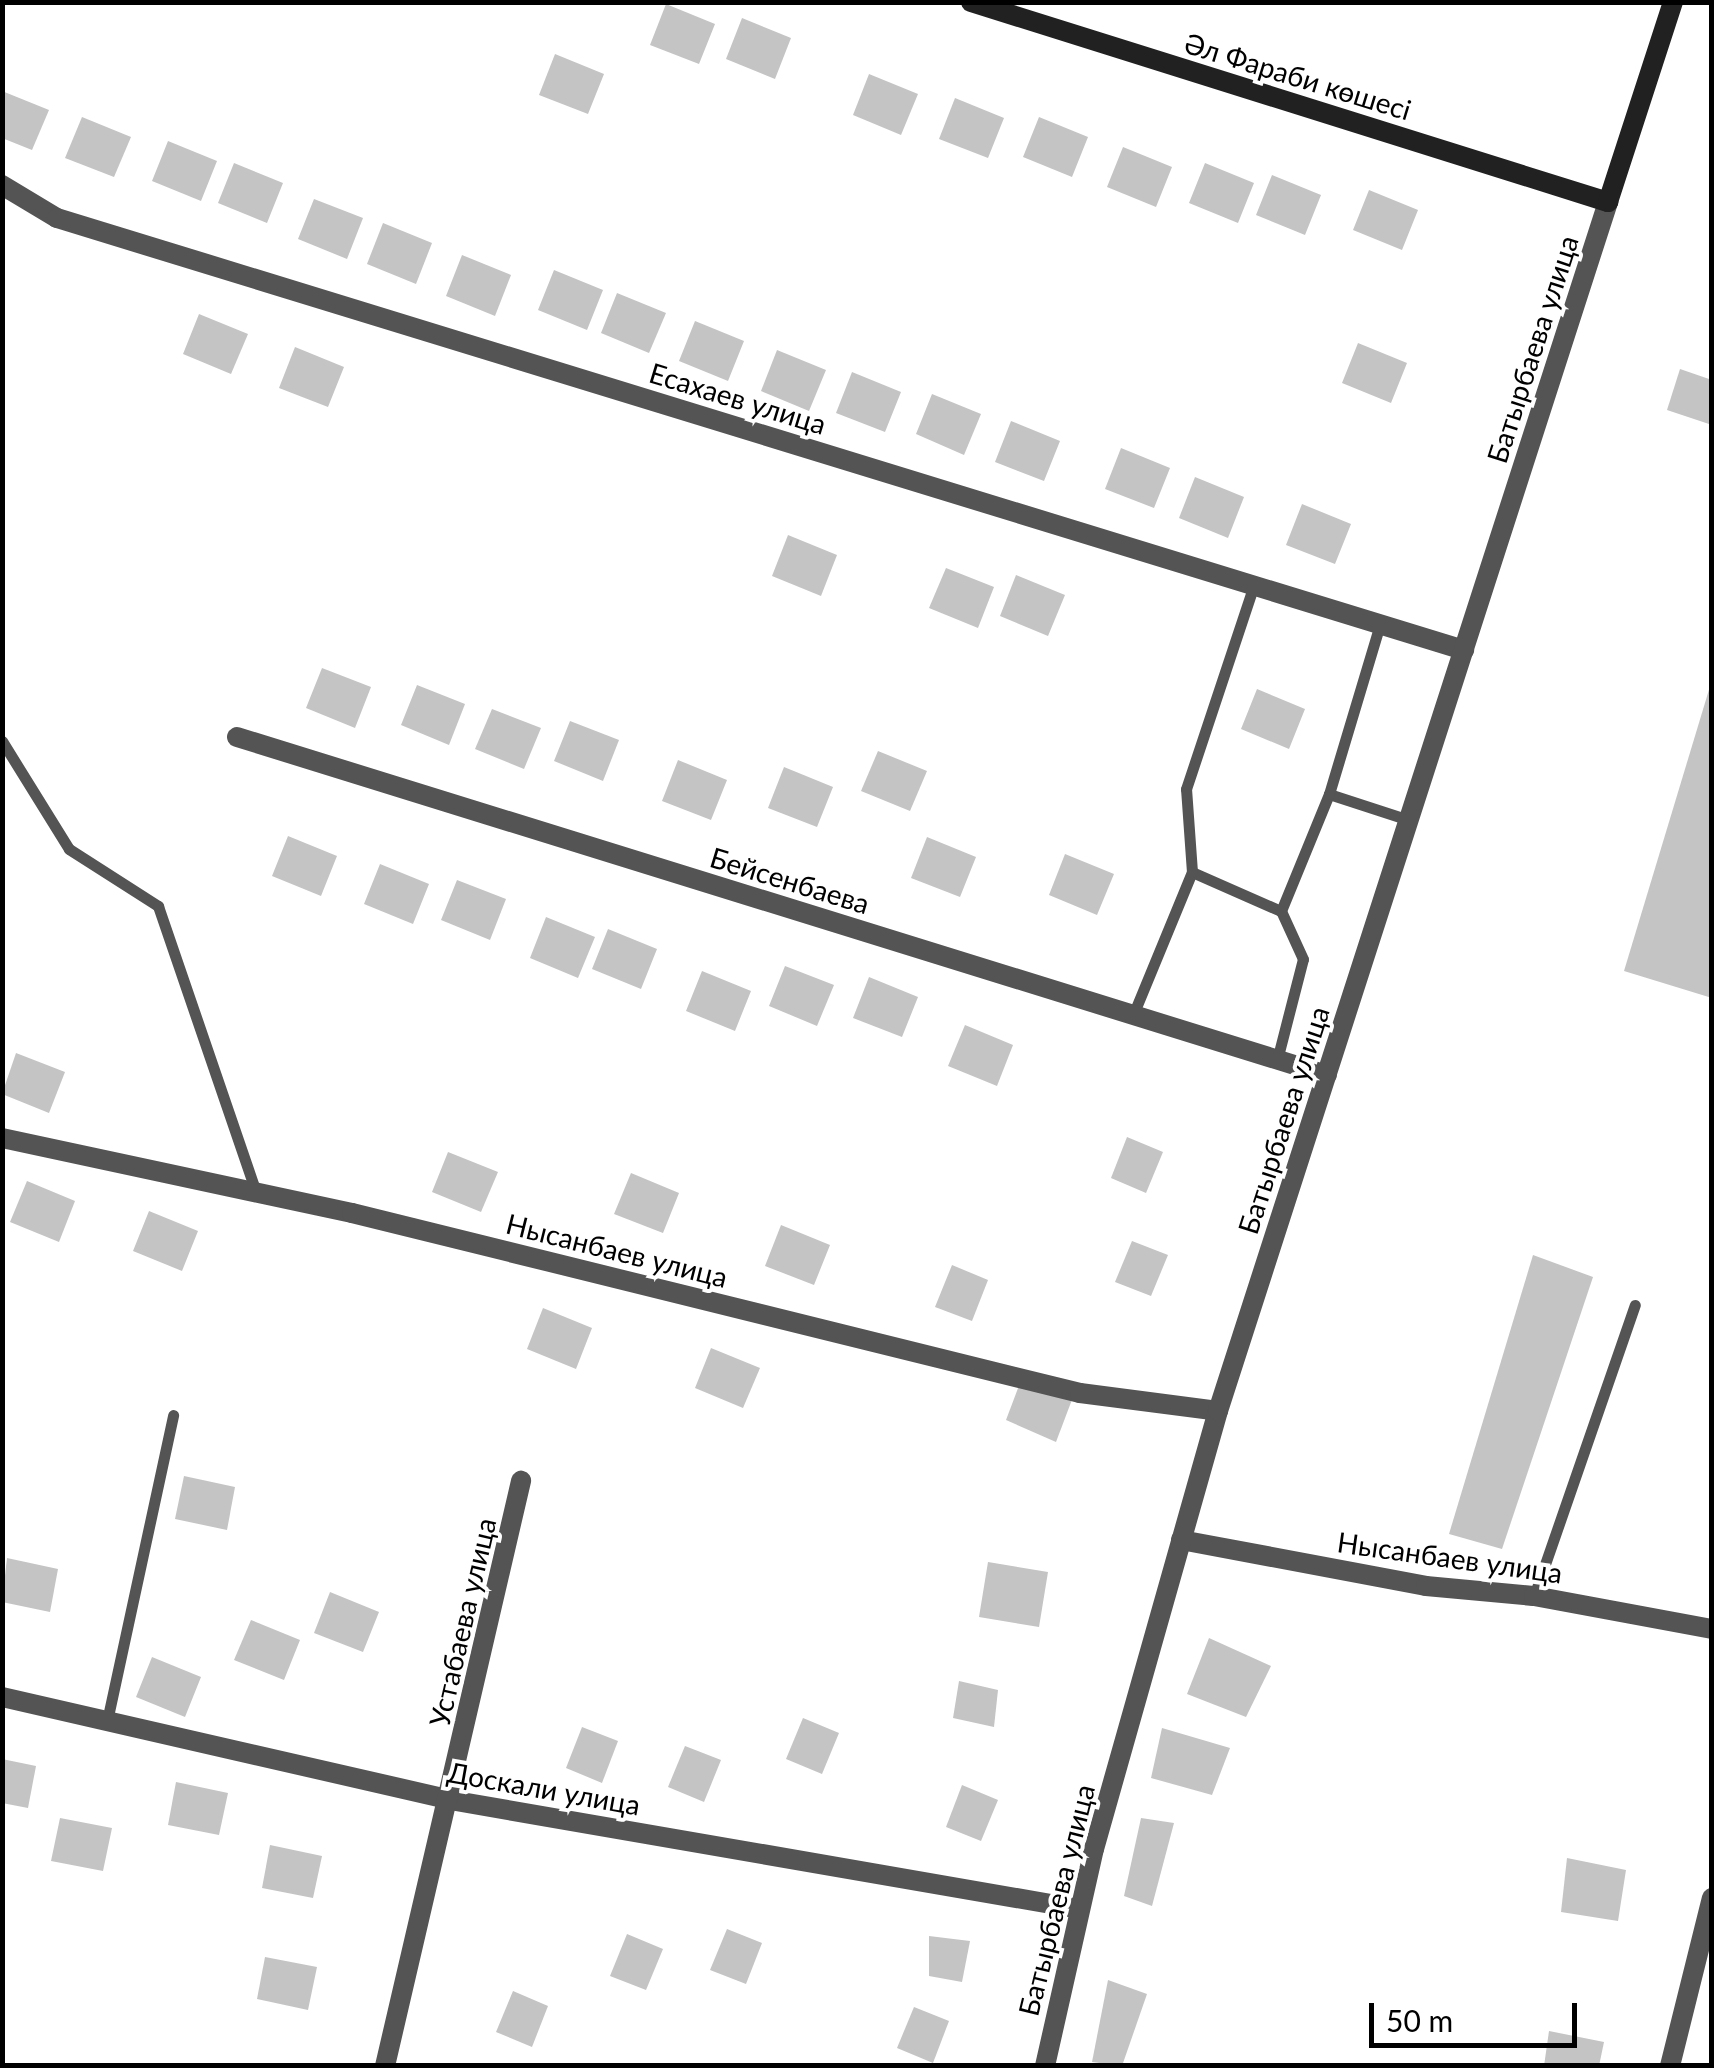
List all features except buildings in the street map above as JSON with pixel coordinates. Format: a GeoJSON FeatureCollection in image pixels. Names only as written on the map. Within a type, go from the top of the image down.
{"type":"FeatureCollection","features":[{"type":"Feature","properties":{"kind":"street","name":"Әл Фараби көшесі"},"geometry":{"type":"LineString","coordinates":[[972,2],[1608,202]]}},
{"type":"Feature","properties":{"kind":"street"},"geometry":{"type":"LineString","coordinates":[[1608,202],[1674,2]]}},
{"type":"Feature","properties":{"kind":"street","name":"Есахаев улица"},"geometry":{"type":"LineString","coordinates":[[2,185],[57,218],[1464,650]]}},
{"type":"Feature","properties":{"kind":"street","name":"Батырбаева улица"},"geometry":{"type":"LineString","coordinates":[[1045,2066],[1080,1909],[1218,1411],[1608,202]]}},
{"type":"Feature","properties":{"kind":"street","name":"Бейсенбаева"},"geometry":{"type":"LineString","coordinates":[[237,737],[1327,1075]]}},
{"type":"Feature","properties":{"kind":"street","name":"Нысанбаев улица"},"geometry":{"type":"LineString","coordinates":[[2,1138],[256,1192],[1080,1393],[1218,1411]]}},
{"type":"Feature","properties":{"kind":"street","name":"Устабаева улица"},"geometry":{"type":"LineString","coordinates":[[385,2066],[521,1482]]}},
{"type":"Feature","properties":{"kind":"street","name":"Нысанбаев улица"},"geometry":{"type":"LineString","coordinates":[[1182,1540],[1426,1586],[1534,1596],[1712,1629]]}},
{"type":"Feature","properties":{"kind":"street","name":"Доскали улица"},"geometry":{"type":"LineString","coordinates":[[2,1698],[450,1800],[1080,1909]]}},
{"type":"Feature","properties":{"kind":"street"},"geometry":{"type":"LineString","coordinates":[[1670,2066],[1712,1898]]}},
{"type":"Feature","properties":{"kind":"lane"},"geometry":{"type":"LineString","coordinates":[[1133,1015],[1192,872],[1186,790],[1254,585]]}},
{"type":"Feature","properties":{"kind":"lane"},"geometry":{"type":"LineString","coordinates":[[1282,911],[1329,794],[1380,624]]}},
{"type":"Feature","properties":{"kind":"lane"},"geometry":{"type":"LineString","coordinates":[[2,741],[69,849],[158,906],[256,1192]]}},
{"type":"Feature","properties":{"kind":"lane"},"geometry":{"type":"LineString","coordinates":[[1329,794],[1409,820]]}},
{"type":"Feature","properties":{"kind":"lane"},"geometry":{"type":"LineString","coordinates":[[1192,872],[1282,911],[1303,959],[1277,1060]]}},
{"type":"Feature","properties":{"kind":"lane"},"geometry":{"type":"LineString","coordinates":[[1534,1596],[1635,1305]]}},
{"type":"Feature","properties":{"kind":"lane"},"geometry":{"type":"LineString","coordinates":[[106,1721],[173,1415]]}}]}
